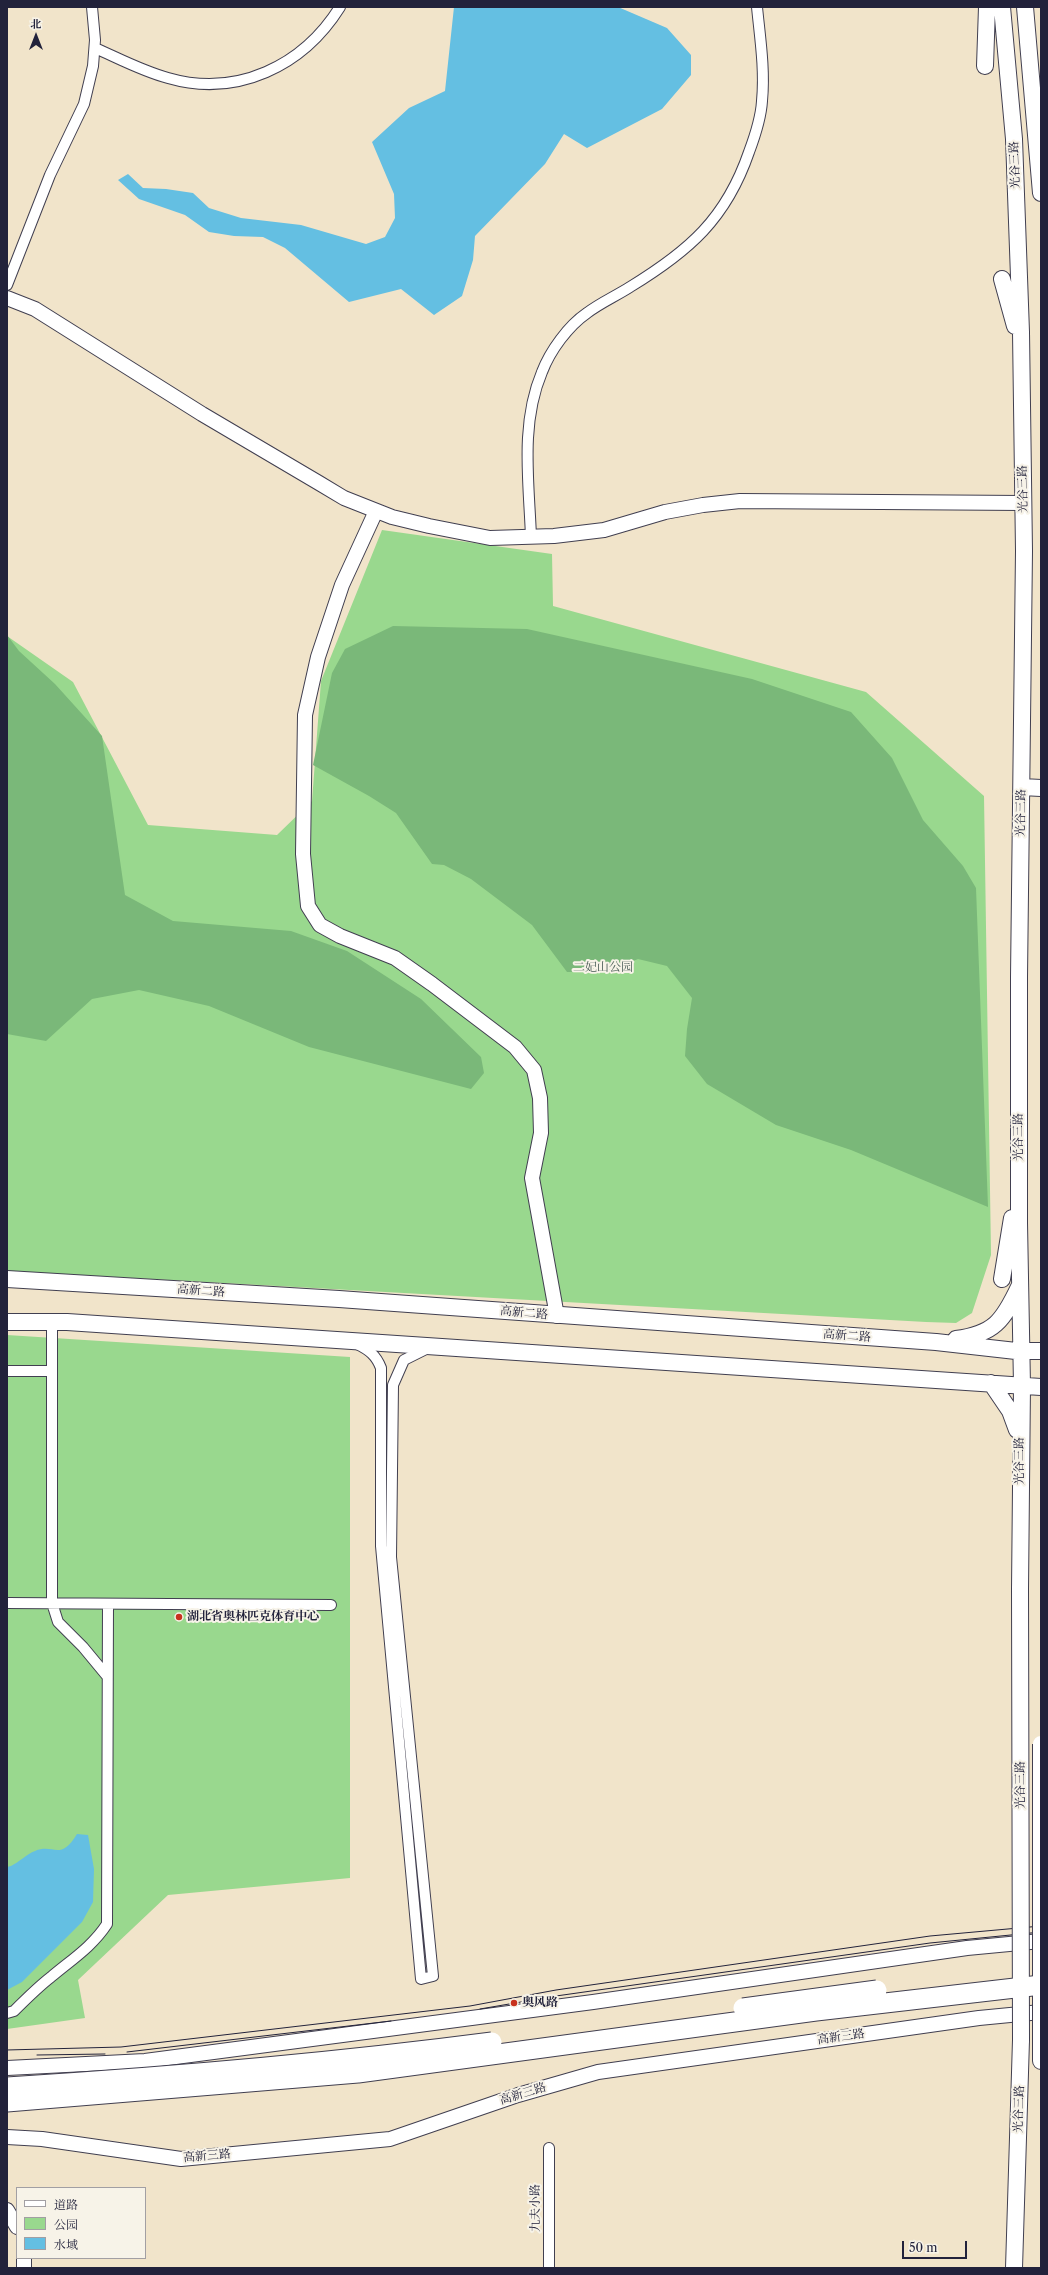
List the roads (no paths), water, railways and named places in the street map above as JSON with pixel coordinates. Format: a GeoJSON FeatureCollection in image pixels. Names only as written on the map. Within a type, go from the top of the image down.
{"type":"FeatureCollection","features":[{"type":"Feature","properties":{"kind":"highway"},"geometry":{"type":"LineString","coordinates":[[7,2087],[124,2080],[356,2060],[815,1998],[1041,1971]]}},
{"type":"Feature","properties":{"kind":"highway"},"geometry":{"type":"LineString","coordinates":[[7,2102],[358,2073],[816,2012],[1041,1985]]}},
{"type":"Feature","properties":{"kind":"main road"},"geometry":{"type":"LineString","coordinates":[[985,66],[987,7]]}},
{"type":"Feature","properties":{"kind":"main road","name":"光谷三路"},"geometry":{"type":"LineString","coordinates":[[1002,7],[1014,139],[1021,349],[1023,503],[1022,787],[1019,977],[1019,1171],[1022,1385],[1020,1438],[1021,2040],[1014,2268]]}},
{"type":"Feature","properties":{"kind":"main road","name":"光谷三路"},"geometry":{"type":"LineString","coordinates":[[1025,7],[1041,193]]}},
{"type":"Feature","properties":{"kind":"main road"},"geometry":{"type":"LineString","coordinates":[[1002,279],[1021,349]]}},
{"type":"Feature","properties":{"kind":"main road"},"geometry":{"type":"LineString","coordinates":[[7,298],[35,310],[195,410],[344,498],[376,511],[428,526],[490,538],[531,537],[604,530],[665,512],[703,505],[740,501],[1023,503]]}},
{"type":"Feature","properties":{"kind":"main road"},"geometry":{"type":"LineString","coordinates":[[376,511],[342,585],[318,657],[305,715],[303,854],[304,884],[308,906],[320,925],[340,936],[395,958],[432,984],[515,1047],[534,1070],[540,1098],[541,1133],[532,1178],[557,1316]]}},
{"type":"Feature","properties":{"kind":"main road"},"geometry":{"type":"LineString","coordinates":[[1022,787],[1041,788]]}},
{"type":"Feature","properties":{"kind":"main road"},"geometry":{"type":"LineString","coordinates":[[1002,1279],[1019,1171]]}},
{"type":"Feature","properties":{"kind":"main road","name":"高新二路"},"geometry":{"type":"LineString","coordinates":[[7,1279],[339,1299],[557,1316],[936,1342],[1041,1351]]}},
{"type":"Feature","properties":{"kind":"main road"},"geometry":{"type":"LineString","coordinates":[[936,1342],[972,1337],[988,1331],[1003,1318],[1020,1283]]}},
{"type":"Feature","properties":{"kind":"main road"},"geometry":{"type":"LineString","coordinates":[[7,1322],[52,1322],[350,1341],[428,1348],[1041,1387]]}},
{"type":"Feature","properties":{"kind":"main road"},"geometry":{"type":"LineString","coordinates":[[991,1383],[1010,1411],[1020,1438]]}},
{"type":"Feature","properties":{"kind":"main road","name":"光谷三路"},"geometry":{"type":"LineString","coordinates":[[1041,1744],[1039,1880],[1041,2061]]}},
{"type":"Feature","properties":{"kind":"main road"},"geometry":{"type":"LineString","coordinates":[[7,2068],[144,2061],[593,2002],[967,1948],[1041,1942]]}},
{"type":"Feature","properties":{"kind":"main road","name":"高新三路"},"geometry":{"type":"LineString","coordinates":[[7,2137],[42,2139],[181,2159],[390,2139],[518,2095],[598,2072],[979,2018],[1041,2012]]}},
{"type":"Feature","properties":{"kind":"main road"},"geometry":{"type":"LineString","coordinates":[[7,2210],[16,2225]]}},
{"type":"Feature","properties":{"kind":"street"},"geometry":{"type":"LineString","coordinates":[[7,285],[50,175],[84,104],[93,66],[94,48],[92,7]]}},
{"type":"Feature","properties":{"kind":"street"},"geometry":{"type":"LineString","coordinates":[[94,48],[168,78],[194,83],[246,81],[267,73],[297,56],[322,32],[340,7]]}},
{"type":"Feature","properties":{"kind":"street"},"geometry":{"type":"LineString","coordinates":[[531,537],[528,434],[532,400],[542,371],[561,338],[586,313],[681,254],[705,231],[740,180],[754,140],[762,102],[763,65],[757,7]]}},
{"type":"Feature","properties":{"kind":"street"},"geometry":{"type":"LineString","coordinates":[[52,1322],[52,1604],[58,1622],[86,1651],[107,1676]]}},
{"type":"Feature","properties":{"kind":"street"},"geometry":{"type":"LineString","coordinates":[[350,1341],[367,1349],[377,1358],[381,1368],[381,1546],[421,1979],[433,1976],[392,1557],[391,1507],[393,1385],[404,1360],[428,1348]]}},
{"type":"Feature","properties":{"kind":"street"},"geometry":{"type":"LineString","coordinates":[[7,1371],[52,1371]]}},
{"type":"Feature","properties":{"kind":"street"},"geometry":{"type":"LineString","coordinates":[[7,1603],[331,1605]]}},
{"type":"Feature","properties":{"kind":"street"},"geometry":{"type":"LineString","coordinates":[[7,2013],[14,2011],[50,1978],[97,1940],[107,1924],[108,1604]]}},
{"type":"Feature","properties":{"kind":"street","name":"九夫小路"},"geometry":{"type":"LineString","coordinates":[[549,2148],[549,2268]]}},
{"type":"Feature","properties":{"kind":"water"},"geometry":{"type":"Polygon","coordinates":[[[454,7],[618,7],[667,28],[691,55],[691,75],[662,109],[587,148],[564,134],[545,164],[475,236],[473,260],[462,296],[434,315],[401,289],[349,302],[285,248],[263,237],[234,236],[209,232],[185,215],[139,199],[118,180],[128,174],[143,188],[166,189],[193,193],[209,208],[241,218],[301,225],[366,244],[385,237],[395,218],[394,194],[372,142],[409,108],[445,91],[454,7]]]}},
{"type":"Feature","properties":{"kind":"water"},"geometry":{"type":"Polygon","coordinates":[[[77,1834],[88,1835],[94,1869],[93,1902],[82,1922],[22,1982],[7,1990],[7,1867],[35,1851],[42,1849],[61,1850],[71,1842],[77,1834]]]}},
{"type":"Feature","properties":{"kind":"tram line"},"geometry":{"type":"LineString","coordinates":[[7,2050],[121,2047],[470,2006],[556,1990],[930,1936],[1041,1926]]}},
{"type":"Feature","properties":{"kind":"tram line"},"geometry":{"type":"LineString","coordinates":[[480,2009],[556,1996],[930,1943],[1041,1932]]}},
{"type":"Feature","properties":{"kind":"tram line"},"geometry":{"type":"LineString","coordinates":[[127,2052],[391,2021]]}},
{"type":"Feature","properties":{"kind":"tram line"},"geometry":{"type":"LineString","coordinates":[[37,2055],[105,2054]]}},
{"type":"Feature","properties":{"kind":"place","name":"湖北省奥林匹克体育中心"},"geometry":{"type":"Point","coordinates":[179,1617]}},
{"type":"Feature","properties":{"kind":"place","name":"奥风路"},"geometry":{"type":"Point","coordinates":[514,2003]}},
{"type":"Feature","properties":{"kind":"park label","name":"二妃山公园"},"geometry":{"type":"Point","coordinates":[603,968]}}]}
